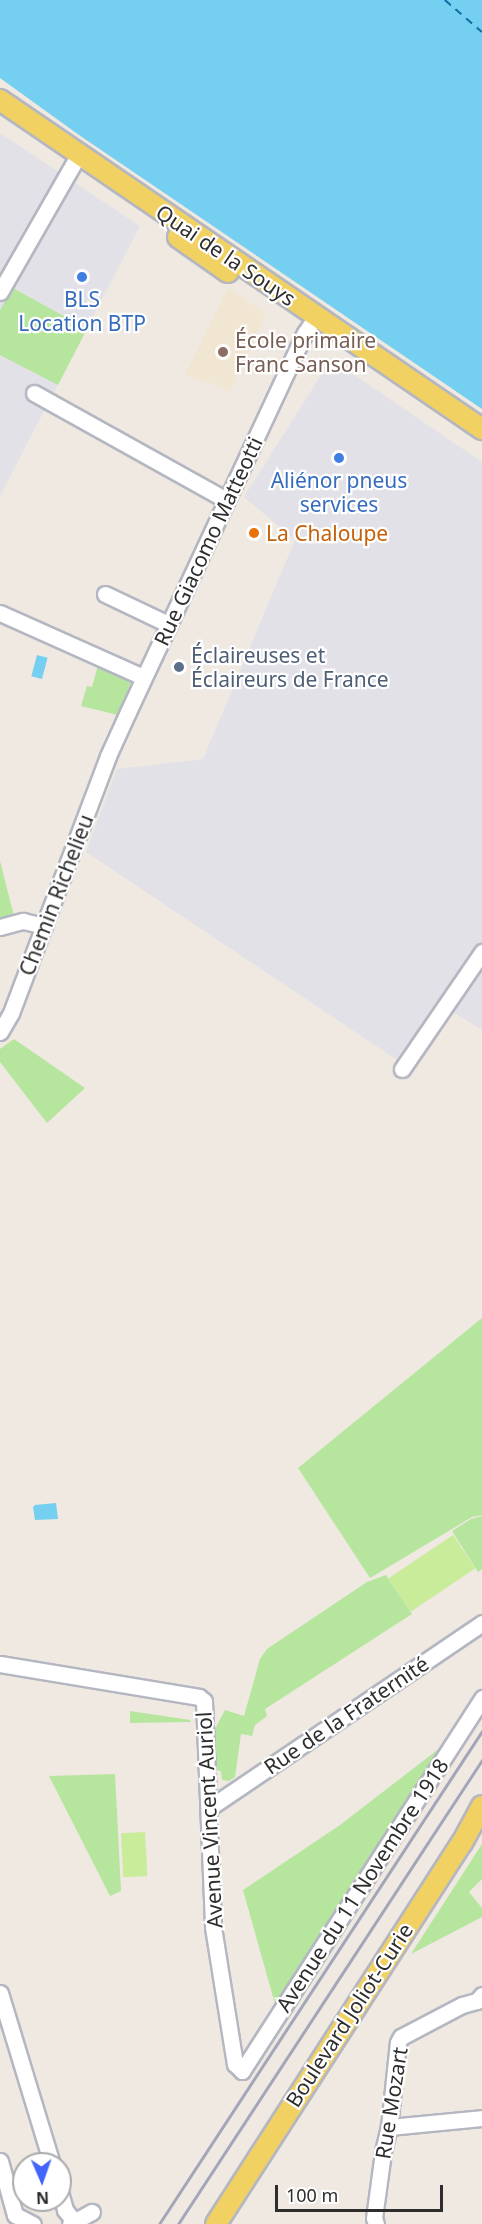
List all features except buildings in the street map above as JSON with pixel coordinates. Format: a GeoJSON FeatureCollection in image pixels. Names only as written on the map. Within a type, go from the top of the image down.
{"type":"FeatureCollection","features":[{"type":"Feature","properties":{"kind":"main road","name":"Quai de la Souys"},"geometry":{"type":"LineString","coordinates":[[0,100],[75,159],[312,321],[482,444]]}},
{"type":"Feature","properties":{"kind":"main road","name":"Quai de la Souys"},"geometry":{"type":"LineString","coordinates":[[0,116],[75,159]]}},
{"type":"Feature","properties":{"kind":"main road","name":"Quai de la Souys"},"geometry":{"type":"LineString","coordinates":[[312,321],[482,429]]}},
{"type":"Feature","properties":{"kind":"main road","name":"Boulevard Joliot-Curie"},"geometry":{"type":"LineString","coordinates":[[216,2224],[462,1843],[482,1806]]}},
{"type":"Feature","properties":{"kind":"main road","name":"Boulevard Joliot-Curie"},"geometry":{"type":"LineString","coordinates":[[227,2224],[482,1826]]}},
{"type":"Feature","properties":{"kind":"street"},"geometry":{"type":"LineString","coordinates":[[0,292],[75,159]]}},
{"type":"Feature","properties":{"kind":"street","name":"Rue Giacomo Matteotti"},"geometry":{"type":"LineString","coordinates":[[108,756],[143,676],[312,321]]}},
{"type":"Feature","properties":{"kind":"street"},"geometry":{"type":"LineString","coordinates":[[34,393],[226,500]]}},
{"type":"Feature","properties":{"kind":"street"},"geometry":{"type":"LineString","coordinates":[[105,594],[168,624]]}},
{"type":"Feature","properties":{"kind":"street"},"geometry":{"type":"LineString","coordinates":[[0,613],[143,676]]}},
{"type":"Feature","properties":{"kind":"street","name":"Chemin Richelieu"},"geometry":{"type":"LineString","coordinates":[[0,1032],[11,1013],[108,756]]}},
{"type":"Feature","properties":{"kind":"street"},"geometry":{"type":"LineString","coordinates":[[0,927],[23,921],[44,926]]}},
{"type":"Feature","properties":{"kind":"street"},"geometry":{"type":"LineString","coordinates":[[402,1069],[482,952]]}},
{"type":"Feature","properties":{"kind":"street","name":"Rue de la Fraternité"},"geometry":{"type":"LineString","coordinates":[[209,1808],[482,1623]]}},
{"type":"Feature","properties":{"kind":"street","name":"Avenue Vincent Auriol"},"geometry":{"type":"LineString","coordinates":[[0,1664],[200,1697],[206,1709],[213,1927],[235,2064],[242,2071]]}},
{"type":"Feature","properties":{"kind":"street","name":"Avenue du 11 Novembre 1918"},"geometry":{"type":"LineString","coordinates":[[242,2071],[482,1698]]}},
{"type":"Feature","properties":{"kind":"street"},"geometry":{"type":"LineString","coordinates":[[0,1993],[47,2152]]}},
{"type":"Feature","properties":{"kind":"street","name":"Rue Mozart"},"geometry":{"type":"LineString","coordinates":[[376,2224],[374,2218],[383,2152],[389,2127],[395,2058],[401,2037],[462,2005],[477,2001],[482,1995]]}},
{"type":"Feature","properties":{"kind":"street"},"geometry":{"type":"LineString","coordinates":[[389,2127],[482,2118]]}},
{"type":"Feature","properties":{"kind":"street"},"geometry":{"type":"LineString","coordinates":[[0,2161],[7,2216],[33,2224]]}},
{"type":"Feature","properties":{"kind":"street"},"geometry":{"type":"LineString","coordinates":[[72,2222],[92,2212]]}},
{"type":"Feature","properties":{"kind":"shaded area"},"geometry":{"type":"Polygon","coordinates":[[[0,133],[140,226],[0,496],[0,133]]]}},
{"type":"Feature","properties":{"kind":"shaded area","name":"École primaire Franc Sanson"},"geometry":{"type":"Polygon","coordinates":[[[228,288],[266,313],[230,392],[205,380],[203,383],[185,375],[228,288]]]}},
{"type":"Feature","properties":{"kind":"shaded area"},"geometry":{"type":"Polygon","coordinates":[[[331,359],[482,462],[482,1030],[448,1009],[409,1068],[86,852],[117,769],[203,759],[295,540],[244,497],[331,359]]]}},
{"type":"Feature","properties":{"kind":"green space"},"geometry":{"type":"Polygon","coordinates":[[[13,288],[87,329],[58,385],[0,355],[0,310],[13,288]]]}},
{"type":"Feature","properties":{"kind":"green space"},"geometry":{"type":"Polygon","coordinates":[[[99,662],[133,677],[118,715],[81,706],[87,686],[92,687],[99,662]]]}},
{"type":"Feature","properties":{"kind":"green space"},"geometry":{"type":"Polygon","coordinates":[[[0,861],[14,916],[0,920],[0,861]]]}},
{"type":"Feature","properties":{"kind":"green space"},"geometry":{"type":"Polygon","coordinates":[[[14,1039],[85,1088],[47,1123],[0,1062],[0,1049],[14,1039]]]}},
{"type":"Feature","properties":{"kind":"green space"},"geometry":{"type":"Polygon","coordinates":[[[482,1318],[482,1515],[472,1517],[370,1578],[298,1468],[482,1318]]]}},
{"type":"Feature","properties":{"kind":"green space"},"geometry":{"type":"Polygon","coordinates":[[[482,1516],[482,1569],[478,1572],[452,1531],[471,1519],[482,1516]]]}},
{"type":"Feature","properties":{"kind":"green space"},"geometry":{"type":"Polygon","coordinates":[[[453,1535],[475,1568],[411,1612],[388,1579],[453,1535]]]}},
{"type":"Feature","properties":{"kind":"green space"},"geometry":{"type":"Polygon","coordinates":[[[386,1575],[412,1614],[265,1709],[267,1716],[255,1725],[252,1736],[241,1734],[235,1777],[229,1781],[222,1780],[221,1771],[216,1770],[215,1729],[225,1710],[244,1716],[260,1659],[267,1649],[367,1582],[386,1575]]]}},
{"type":"Feature","properties":{"kind":"green space"},"geometry":{"type":"Polygon","coordinates":[[[130,1711],[190,1720],[191,1722],[130,1723],[130,1711]]]}},
{"type":"Feature","properties":{"kind":"green space"},"geometry":{"type":"Polygon","coordinates":[[[449,1741],[320,1940],[275,2004],[243,1890],[340,1825],[449,1741]]]}},
{"type":"Feature","properties":{"kind":"green space"},"geometry":{"type":"Polygon","coordinates":[[[115,1774],[121,1891],[110,1896],[49,1776],[115,1774]]]}},
{"type":"Feature","properties":{"kind":"green space"},"geometry":{"type":"Polygon","coordinates":[[[145,1832],[147,1876],[123,1877],[121,1833],[145,1832]]]}},
{"type":"Feature","properties":{"kind":"green space"},"geometry":{"type":"Polygon","coordinates":[[[482,1844],[482,1879],[469,1892],[482,1908],[482,1917],[411,1954],[482,1844]]]}},
{"type":"Feature","properties":{"kind":"water"},"geometry":{"type":"Polygon","coordinates":[[[0,0],[482,0],[482,409],[79,135],[0,78],[0,0]]]}},
{"type":"Feature","properties":{"kind":"water"},"geometry":{"type":"Polygon","coordinates":[[[37,655],[48,658],[42,679],[31,676],[37,655]]]}},
{"type":"Feature","properties":{"kind":"water"},"geometry":{"type":"Polygon","coordinates":[[[56,1503],[58,1519],[35,1520],[33,1507],[35,1505],[56,1503]]]}},
{"type":"Feature","properties":{"kind":"ferry route"},"geometry":{"type":"LineString","coordinates":[[445,0],[482,32]]}},
{"type":"Feature","properties":{"kind":"railway"},"geometry":{"type":"LineString","coordinates":[[159,2224],[482,1731]]}},
{"type":"Feature","properties":{"kind":"railway"},"geometry":{"type":"LineString","coordinates":[[178,2224],[482,1760]]}},
{"type":"Feature","properties":{"kind":"place","name":"BLS Location BTP"},"geometry":{"type":"Point","coordinates":[82,277]}},
{"type":"Feature","properties":{"kind":"place","name":"École primaire Franc Sanson"},"geometry":{"type":"Point","coordinates":[223,352]}},
{"type":"Feature","properties":{"kind":"place","name":"Aliénor pneus services"},"geometry":{"type":"Point","coordinates":[339,458]}},
{"type":"Feature","properties":{"kind":"place","name":"La Chaloupe"},"geometry":{"type":"Point","coordinates":[254,533]}},
{"type":"Feature","properties":{"kind":"place","name":"Éclaireuses et Éclaireurs de France"},"geometry":{"type":"Point","coordinates":[179,667]}}]}
